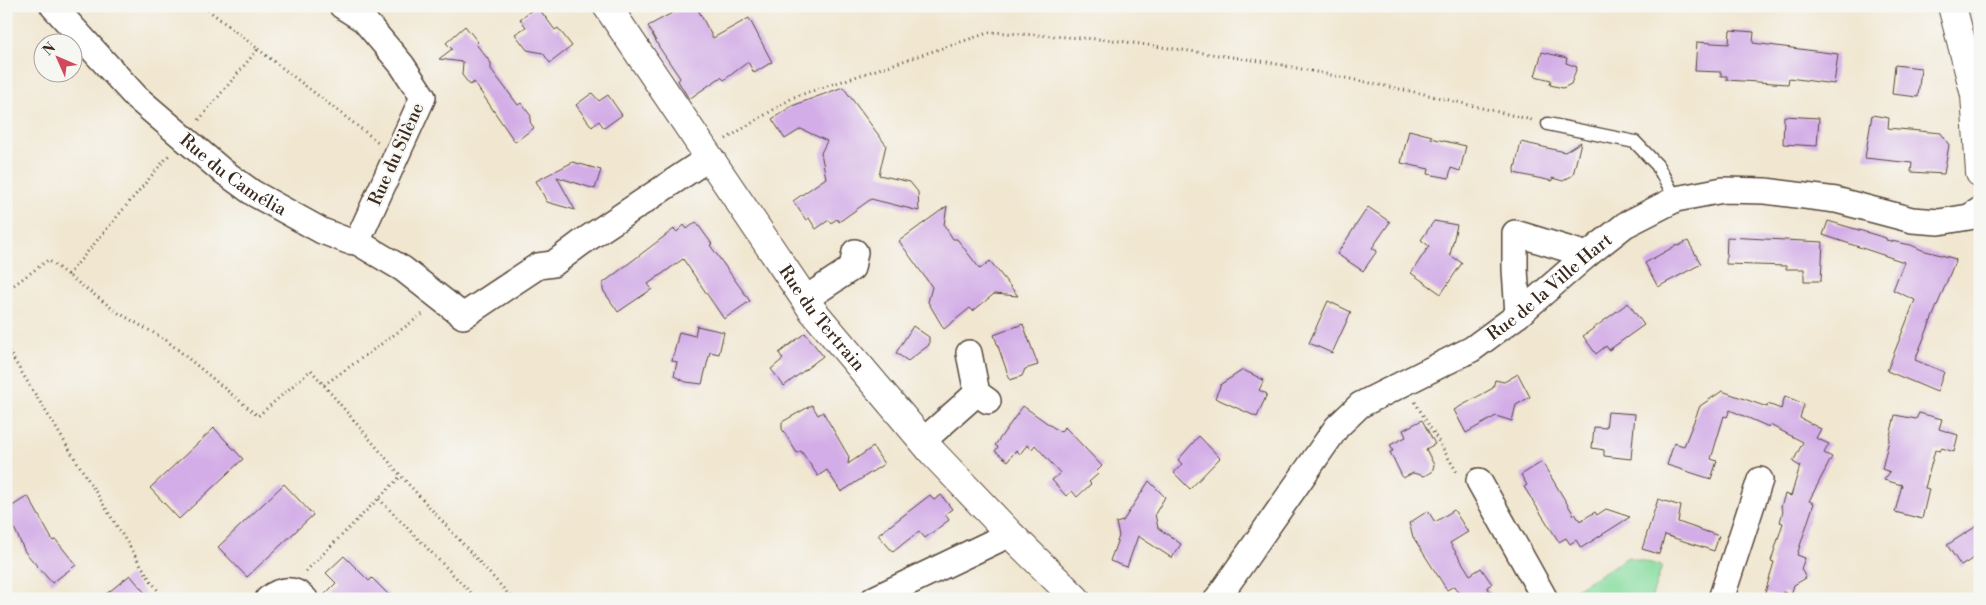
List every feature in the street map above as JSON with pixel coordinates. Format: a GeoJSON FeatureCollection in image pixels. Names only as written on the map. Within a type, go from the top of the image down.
{"type":"FeatureCollection","features":[{"type":"Feature","properties":{"kind":"street","name":"Rue du Camélia"},"geometry":{"type":"LineString","coordinates":[[53,6],[136,97],[220,169],[253,193],[313,226],[348,241],[357,242],[403,269],[463,316],[538,266],[553,264],[708,154]]}},
{"type":"Feature","properties":{"kind":"street","name":"Rue du Silène"},"geometry":{"type":"LineString","coordinates":[[342,6],[364,20],[402,65],[422,97],[398,155],[357,242]]}},
{"type":"Feature","properties":{"kind":"street","name":"Rue du Tertrain"},"geometry":{"type":"LineString","coordinates":[[607,6],[813,311],[923,441],[1010,534],[1076,599]]}},
{"type":"Feature","properties":{"kind":"street"},"geometry":{"type":"LineString","coordinates":[[1952,6],[1975,95],[1980,173]]}},
{"type":"Feature","properties":{"kind":"street","name":"Rue de la Ville Hart"},"geometry":{"type":"LineString","coordinates":[[1217,599],[1337,427],[1360,405],[1472,349],[1518,316],[1586,255],[1625,225],[1676,198],[1723,190],[1765,191],[1836,200],[1912,220],[1939,222],[1969,217],[1980,210]]}},
{"type":"Feature","properties":{"kind":"street"},"geometry":{"type":"LineString","coordinates":[[1518,316],[1515,234],[1586,255]]}},
{"type":"Feature","properties":{"kind":"street"},"geometry":{"type":"LineString","coordinates":[[805,299],[858,263]]}},
{"type":"Feature","properties":{"kind":"street"},"geometry":{"type":"LineString","coordinates":[[923,441],[982,397],[969,353]]}},
{"type":"Feature","properties":{"kind":"street"},"geometry":{"type":"LineString","coordinates":[[1721,599],[1760,480]]}},
{"type":"Feature","properties":{"kind":"street"},"geometry":{"type":"LineString","coordinates":[[1479,481],[1545,599]]}},
{"type":"Feature","properties":{"kind":"street"},"geometry":{"type":"LineString","coordinates":[[874,599],[1010,534]]}},
{"type":"Feature","properties":{"kind":"lane"},"geometry":{"type":"LineString","coordinates":[[1548,124],[1636,142],[1657,165],[1676,198]]}},
{"type":"Feature","properties":{"kind":"path"},"geometry":{"type":"LineString","coordinates":[[708,154],[794,97],[991,32],[1122,41],[1267,62],[1424,94],[1548,124]]}},
{"type":"Feature","properties":{"kind":"path"},"geometry":{"type":"LineString","coordinates":[[258,49],[379,143],[398,155]]}},
{"type":"Feature","properties":{"kind":"path"},"geometry":{"type":"LineString","coordinates":[[6,291],[48,260],[117,312],[166,340],[258,416],[311,370],[401,476],[513,599]]}},
{"type":"Feature","properties":{"kind":"path"},"geometry":{"type":"LineString","coordinates":[[324,385],[443,301]]}},
{"type":"Feature","properties":{"kind":"path"},"geometry":{"type":"LineString","coordinates":[[6,346],[149,578],[164,599]]}},
{"type":"Feature","properties":{"kind":"path"},"geometry":{"type":"LineString","coordinates":[[1403,382],[1466,488],[1479,481]]}},
{"type":"Feature","properties":{"kind":"path"},"geometry":{"type":"LineString","coordinates":[[287,596],[401,476]]}},
{"type":"Feature","properties":{"kind":"path"},"geometry":{"type":"LineString","coordinates":[[379,499],[477,599]]}},
{"type":"Feature","properties":{"kind":"green space"},"geometry":{"type":"Polygon","coordinates":[[[1628,557],[1662,566],[1651,599],[1571,599],[1568,594],[1628,557]]]}},
{"type":"Feature","properties":{"kind":"building"},"geometry":{"type":"Polygon","coordinates":[[[537,6],[555,30],[558,28],[572,46],[550,63],[543,53],[527,50],[515,34],[526,27],[520,19],[537,6]]]}},
{"type":"Feature","properties":{"kind":"building"},"geometry":{"type":"Polygon","coordinates":[[[685,6],[696,6],[713,38],[749,18],[772,62],[754,73],[748,62],[724,80],[721,77],[689,99],[678,81],[680,78],[659,47],[648,26],[685,6]]]}},
{"type":"Feature","properties":{"kind":"building"},"geometry":{"type":"Polygon","coordinates":[[[465,26],[491,63],[491,69],[518,105],[521,103],[531,116],[530,122],[534,128],[515,142],[474,82],[470,85],[462,75],[463,62],[439,59],[452,49],[446,43],[465,26]]]}},
{"type":"Feature","properties":{"kind":"building"},"geometry":{"type":"Polygon","coordinates":[[[1730,30],[1754,32],[1753,43],[1838,54],[1834,84],[1789,78],[1788,84],[1727,80],[1727,76],[1721,76],[1721,72],[1695,71],[1697,42],[1729,44],[1730,30]]]}},
{"type":"Feature","properties":{"kind":"building"},"geometry":{"type":"Polygon","coordinates":[[[1542,52],[1567,58],[1566,63],[1577,67],[1571,84],[1563,88],[1550,85],[1551,80],[1535,76],[1542,52]]]}},
{"type":"Feature","properties":{"kind":"building"},"geometry":{"type":"Polygon","coordinates":[[[1895,65],[1921,68],[1918,97],[1892,94],[1895,65]]]}},
{"type":"Feature","properties":{"kind":"building"},"geometry":{"type":"Polygon","coordinates":[[[843,87],[886,145],[879,175],[910,182],[918,192],[919,211],[871,199],[839,222],[837,219],[831,223],[829,220],[816,229],[809,218],[806,220],[793,201],[826,178],[821,153],[827,141],[801,129],[785,139],[772,119],[792,106],[843,87]]]}},
{"type":"Feature","properties":{"kind":"building"},"geometry":{"type":"Polygon","coordinates":[[[592,93],[599,101],[608,95],[622,115],[604,128],[599,121],[592,127],[576,105],[592,93]]]}},
{"type":"Feature","properties":{"kind":"building"},"geometry":{"type":"Polygon","coordinates":[[[1872,115],[1889,118],[1888,128],[1941,133],[1949,145],[1944,174],[1911,172],[1912,163],[1865,158],[1872,115]]]}},
{"type":"Feature","properties":{"kind":"building"},"geometry":{"type":"Polygon","coordinates":[[[1784,116],[1819,118],[1817,146],[1783,144],[1784,116]]]}},
{"type":"Feature","properties":{"kind":"building"},"geometry":{"type":"Polygon","coordinates":[[[1409,130],[1432,136],[1431,138],[1466,146],[1460,171],[1451,168],[1449,178],[1428,174],[1429,169],[1401,163],[1409,130]]]}},
{"type":"Feature","properties":{"kind":"building"},"geometry":{"type":"Polygon","coordinates":[[[1521,142],[1565,152],[1581,142],[1573,175],[1563,181],[1552,178],[1552,181],[1514,173],[1521,142]]]}},
{"type":"Feature","properties":{"kind":"building"},"geometry":{"type":"Polygon","coordinates":[[[573,162],[601,170],[595,189],[557,177],[575,210],[547,202],[536,181],[573,162]]]}},
{"type":"Feature","properties":{"kind":"building"},"geometry":{"type":"Polygon","coordinates":[[[947,206],[944,225],[953,239],[957,239],[980,269],[990,261],[1018,296],[994,294],[973,311],[970,308],[944,329],[928,302],[932,287],[899,241],[947,206]]]}},
{"type":"Feature","properties":{"kind":"building"},"geometry":{"type":"Polygon","coordinates":[[[1368,207],[1390,222],[1372,248],[1377,251],[1363,271],[1337,254],[1368,207]]]}},
{"type":"Feature","properties":{"kind":"building"},"geometry":{"type":"Polygon","coordinates":[[[1434,221],[1457,225],[1450,255],[1462,263],[1441,294],[1411,273],[1429,246],[1421,240],[1434,221]]]}},
{"type":"Feature","properties":{"kind":"building"},"geometry":{"type":"Polygon","coordinates":[[[1828,221],[1886,238],[1886,240],[1911,245],[1922,250],[1956,259],[1915,360],[1944,372],[1937,392],[1887,371],[1915,300],[1893,290],[1904,262],[1823,235],[1828,221]]]}},
{"type":"Feature","properties":{"kind":"building"},"geometry":{"type":"Polygon","coordinates":[[[696,222],[750,301],[724,319],[683,259],[648,284],[652,289],[618,312],[603,290],[603,283],[674,229],[677,232],[684,225],[687,229],[696,222]]]}},
{"type":"Feature","properties":{"kind":"building"},"geometry":{"type":"Polygon","coordinates":[[[1727,237],[1823,242],[1821,281],[1804,281],[1804,269],[1786,269],[1786,266],[1726,264],[1727,237]]]}},
{"type":"Feature","properties":{"kind":"building"},"geometry":{"type":"Polygon","coordinates":[[[1688,241],[1701,264],[1658,287],[1645,263],[1688,241]]]}},
{"type":"Feature","properties":{"kind":"building"},"geometry":{"type":"Polygon","coordinates":[[[1328,301],[1351,312],[1332,353],[1309,343],[1328,301]]]}},
{"type":"Feature","properties":{"kind":"building"},"geometry":{"type":"Polygon","coordinates":[[[1628,303],[1644,325],[1609,350],[1606,346],[1596,354],[1583,336],[1628,303]]]}},
{"type":"Feature","properties":{"kind":"building"},"geometry":{"type":"Polygon","coordinates":[[[1023,324],[1038,365],[1025,369],[1022,376],[1010,380],[994,335],[1023,324]]]}},
{"type":"Feature","properties":{"kind":"building"},"geometry":{"type":"Polygon","coordinates":[[[697,326],[724,332],[719,354],[710,352],[702,384],[686,382],[674,376],[677,362],[672,361],[679,332],[695,336],[697,326]]]}},
{"type":"Feature","properties":{"kind":"building"},"geometry":{"type":"Polygon","coordinates":[[[913,326],[929,337],[929,345],[908,361],[896,353],[913,326]]]}},
{"type":"Feature","properties":{"kind":"building"},"geometry":{"type":"Polygon","coordinates":[[[805,333],[823,356],[784,386],[771,369],[783,359],[779,353],[805,333]]]}},
{"type":"Feature","properties":{"kind":"building"},"geometry":{"type":"Polygon","coordinates":[[[1243,370],[1264,380],[1259,390],[1267,394],[1257,417],[1215,398],[1221,384],[1243,370]]]}},
{"type":"Feature","properties":{"kind":"building"},"geometry":{"type":"Polygon","coordinates":[[[1518,374],[1530,397],[1516,405],[1512,421],[1496,416],[1466,433],[1454,410],[1493,388],[1495,380],[1504,382],[1518,374]]]}},
{"type":"Feature","properties":{"kind":"building"},"geometry":{"type":"Polygon","coordinates":[[[1722,391],[1767,407],[1768,404],[1781,409],[1785,396],[1804,404],[1800,418],[1821,429],[1816,438],[1829,444],[1824,453],[1832,457],[1809,501],[1814,503],[1797,555],[1805,558],[1801,569],[1806,578],[1794,585],[1791,595],[1783,592],[1781,598],[1765,593],[1774,562],[1771,561],[1783,523],[1780,522],[1783,511],[1781,507],[1785,494],[1791,496],[1800,466],[1793,462],[1803,442],[1770,425],[1769,427],[1730,410],[1727,417],[1724,416],[1711,459],[1717,461],[1711,479],[1667,465],[1674,443],[1684,446],[1700,406],[1722,391]]]}},
{"type":"Feature","properties":{"kind":"building"},"geometry":{"type":"Polygon","coordinates":[[[812,405],[818,415],[823,412],[849,457],[848,464],[873,447],[884,464],[841,492],[827,470],[818,476],[801,451],[797,453],[782,429],[782,422],[812,405]]]}},
{"type":"Feature","properties":{"kind":"building"},"geometry":{"type":"Polygon","coordinates":[[[1023,406],[1060,432],[1065,427],[1102,466],[1096,472],[1098,474],[1089,482],[1091,484],[1077,497],[1072,491],[1066,496],[1052,480],[1060,473],[1035,445],[1032,449],[1027,445],[1020,454],[1016,450],[1008,461],[995,451],[998,447],[995,445],[1023,406]]]}},
{"type":"Feature","properties":{"kind":"building"},"geometry":{"type":"Polygon","coordinates":[[[1608,412],[1635,414],[1631,459],[1604,456],[1604,450],[1592,448],[1594,427],[1606,428],[1608,412]]]}},
{"type":"Feature","properties":{"kind":"building"},"geometry":{"type":"Polygon","coordinates":[[[1919,413],[1942,419],[1939,429],[1958,435],[1954,452],[1942,448],[1940,451],[1935,450],[1925,488],[1929,489],[1922,519],[1895,512],[1902,485],[1884,480],[1890,472],[1882,469],[1895,415],[1916,419],[1919,413]]]}},
{"type":"Feature","properties":{"kind":"building"},"geometry":{"type":"Polygon","coordinates":[[[1422,420],[1435,444],[1426,449],[1434,465],[1432,472],[1424,476],[1413,473],[1403,478],[1390,452],[1393,451],[1390,445],[1406,437],[1403,430],[1422,420]]]}},
{"type":"Feature","properties":{"kind":"building"},"geometry":{"type":"Polygon","coordinates":[[[214,428],[243,459],[179,519],[150,488],[214,428]]]}},
{"type":"Feature","properties":{"kind":"building"},"geometry":{"type":"Polygon","coordinates":[[[1199,436],[1220,458],[1190,489],[1174,473],[1182,464],[1178,460],[1199,436]]]}},
{"type":"Feature","properties":{"kind":"building"},"geometry":{"type":"Polygon","coordinates":[[[1542,462],[1574,515],[1580,521],[1595,512],[1597,515],[1606,509],[1630,517],[1581,548],[1576,540],[1570,544],[1566,538],[1559,542],[1524,487],[1527,485],[1521,475],[1542,462]]]}},
{"type":"Feature","properties":{"kind":"building"},"geometry":{"type":"Polygon","coordinates":[[[1149,481],[1165,497],[1155,514],[1158,528],[1181,544],[1172,558],[1138,536],[1127,567],[1110,561],[1119,536],[1116,523],[1123,521],[1149,481]]]}},
{"type":"Feature","properties":{"kind":"building"},"geometry":{"type":"Polygon","coordinates":[[[284,484],[313,515],[247,577],[218,547],[284,484]]]}},
{"type":"Feature","properties":{"kind":"building"},"geometry":{"type":"Polygon","coordinates":[[[930,495],[934,500],[941,495],[952,509],[945,514],[949,520],[925,538],[919,531],[893,552],[878,535],[930,495]]]}},
{"type":"Feature","properties":{"kind":"building"},"geometry":{"type":"Polygon","coordinates":[[[28,496],[53,541],[56,540],[76,565],[52,583],[25,552],[6,510],[28,496]]]}},
{"type":"Feature","properties":{"kind":"building"},"geometry":{"type":"Polygon","coordinates":[[[1658,499],[1681,506],[1678,522],[1719,536],[1714,551],[1665,535],[1659,554],[1642,549],[1658,499]]]}},
{"type":"Feature","properties":{"kind":"building"},"geometry":{"type":"Polygon","coordinates":[[[1454,510],[1468,532],[1450,543],[1470,575],[1481,568],[1492,584],[1487,587],[1495,599],[1462,599],[1454,586],[1447,590],[1413,537],[1409,523],[1428,511],[1435,522],[1454,510]]]}},
{"type":"Feature","properties":{"kind":"building"},"geometry":{"type":"Polygon","coordinates":[[[1980,524],[1980,554],[1961,566],[1947,545],[1980,524]]]}},
{"type":"Feature","properties":{"kind":"building"},"geometry":{"type":"Polygon","coordinates":[[[344,556],[369,581],[372,578],[393,599],[320,599],[336,583],[326,573],[344,556]]]}},
{"type":"Feature","properties":{"kind":"building"},"geometry":{"type":"Polygon","coordinates":[[[130,575],[150,599],[100,599],[130,575]]]}}]}
